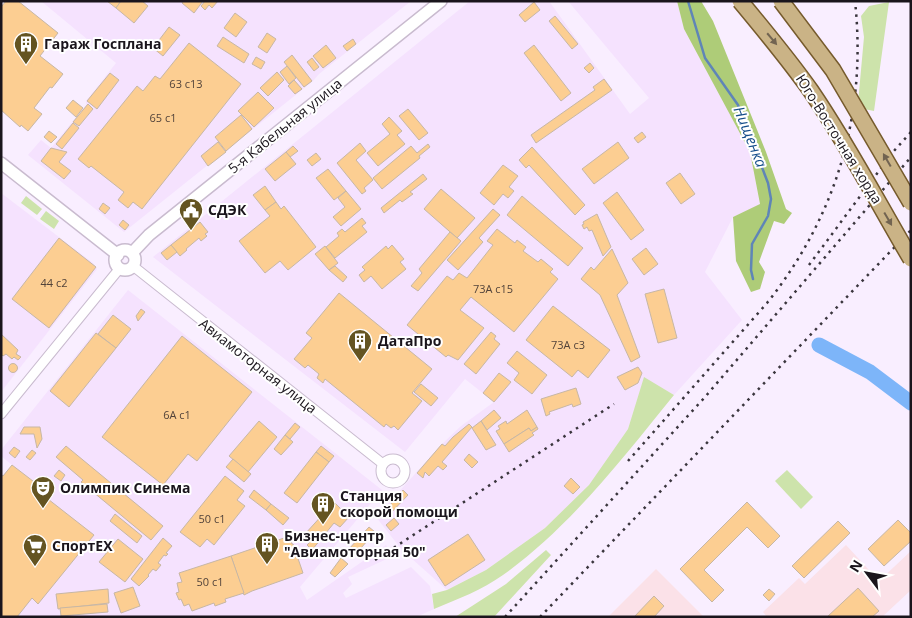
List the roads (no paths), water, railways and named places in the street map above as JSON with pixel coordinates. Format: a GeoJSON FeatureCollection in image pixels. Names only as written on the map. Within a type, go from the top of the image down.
{"type":"FeatureCollection","features":[{"type":"Feature","properties":{"kind":"main road","name":"Юго-Восточная хорда"},"geometry":{"type":"LineString","coordinates":[[740,1],[781,50],[816,98],[839,134],[911,259]]}},
{"type":"Feature","properties":{"kind":"main road","name":"Юго-Восточная хорда"},"geometry":{"type":"LineString","coordinates":[[781,1],[833,70],[911,203]]}},
{"type":"Feature","properties":{"kind":"street","name":"5-я Кабельная улица"},"geometry":{"type":"LineString","coordinates":[[132,253],[149,235],[441,1]]}},
{"type":"Feature","properties":{"kind":"street"},"geometry":{"type":"LineString","coordinates":[[1,163],[118,254]]}},
{"type":"Feature","properties":{"kind":"street"},"geometry":{"type":"LineString","coordinates":[[126,251],[132,253],[135,258],[133,266],[125,270],[120,268],[116,260],[118,254],[126,251]]}},
{"type":"Feature","properties":{"kind":"street","name":"Авиамоторная улица"},"geometry":{"type":"LineString","coordinates":[[133,266],[383,464]]}},
{"type":"Feature","properties":{"kind":"street"},"geometry":{"type":"LineString","coordinates":[[1,414],[120,268]]}},
{"type":"Feature","properties":{"kind":"waterway","name":"Нищенка"},"geometry":{"type":"LineString","coordinates":[[688,1],[705,58],[738,105],[768,183],[771,199],[768,216],[752,244],[751,270],[753,279]]}},
{"type":"Feature","properties":{"kind":"waterway","name":"Нищенка"},"geometry":{"type":"LineString","coordinates":[[819,345],[870,372],[911,403]]}},
{"type":"Feature","properties":{"kind":"railway"},"geometry":{"type":"LineString","coordinates":[[628,461],[767,303],[791,269],[812,234],[829,198],[842,161],[851,123],[858,43],[855,1]]}},
{"type":"Feature","properties":{"kind":"railway"},"geometry":{"type":"LineString","coordinates":[[809,265],[893,152],[911,132]]}},
{"type":"Feature","properties":{"kind":"railway"},"geometry":{"type":"LineString","coordinates":[[505,617],[705,397],[911,157]]}},
{"type":"Feature","properties":{"kind":"railway"},"geometry":{"type":"LineString","coordinates":[[540,617],[911,230]]}},
{"type":"Feature","properties":{"kind":"railway"},"geometry":{"type":"LineString","coordinates":[[375,560],[614,404]]}},
{"type":"Feature","properties":{"kind":"place","name":"Гараж Госплана"},"geometry":{"type":"Point","coordinates":[26,65]}},
{"type":"Feature","properties":{"kind":"place","name":"СДЭК"},"geometry":{"type":"Point","coordinates":[191,231]}},
{"type":"Feature","properties":{"kind":"place","name":"ДатаПро"},"geometry":{"type":"Point","coordinates":[360,362]}},
{"type":"Feature","properties":{"kind":"place","name":"Олимпик Синема"},"geometry":{"type":"Point","coordinates":[43,509]}},
{"type":"Feature","properties":{"kind":"place","name":"Станция скорой помощи"},"geometry":{"type":"Point","coordinates":[323,525]}},
{"type":"Feature","properties":{"kind":"place","name":"Бизнес-центр \"Авиамоторная 50\""},"geometry":{"type":"Point","coordinates":[267,565]}},
{"type":"Feature","properties":{"kind":"place","name":"СпортEX"},"geometry":{"type":"Point","coordinates":[35,567]}}]}
